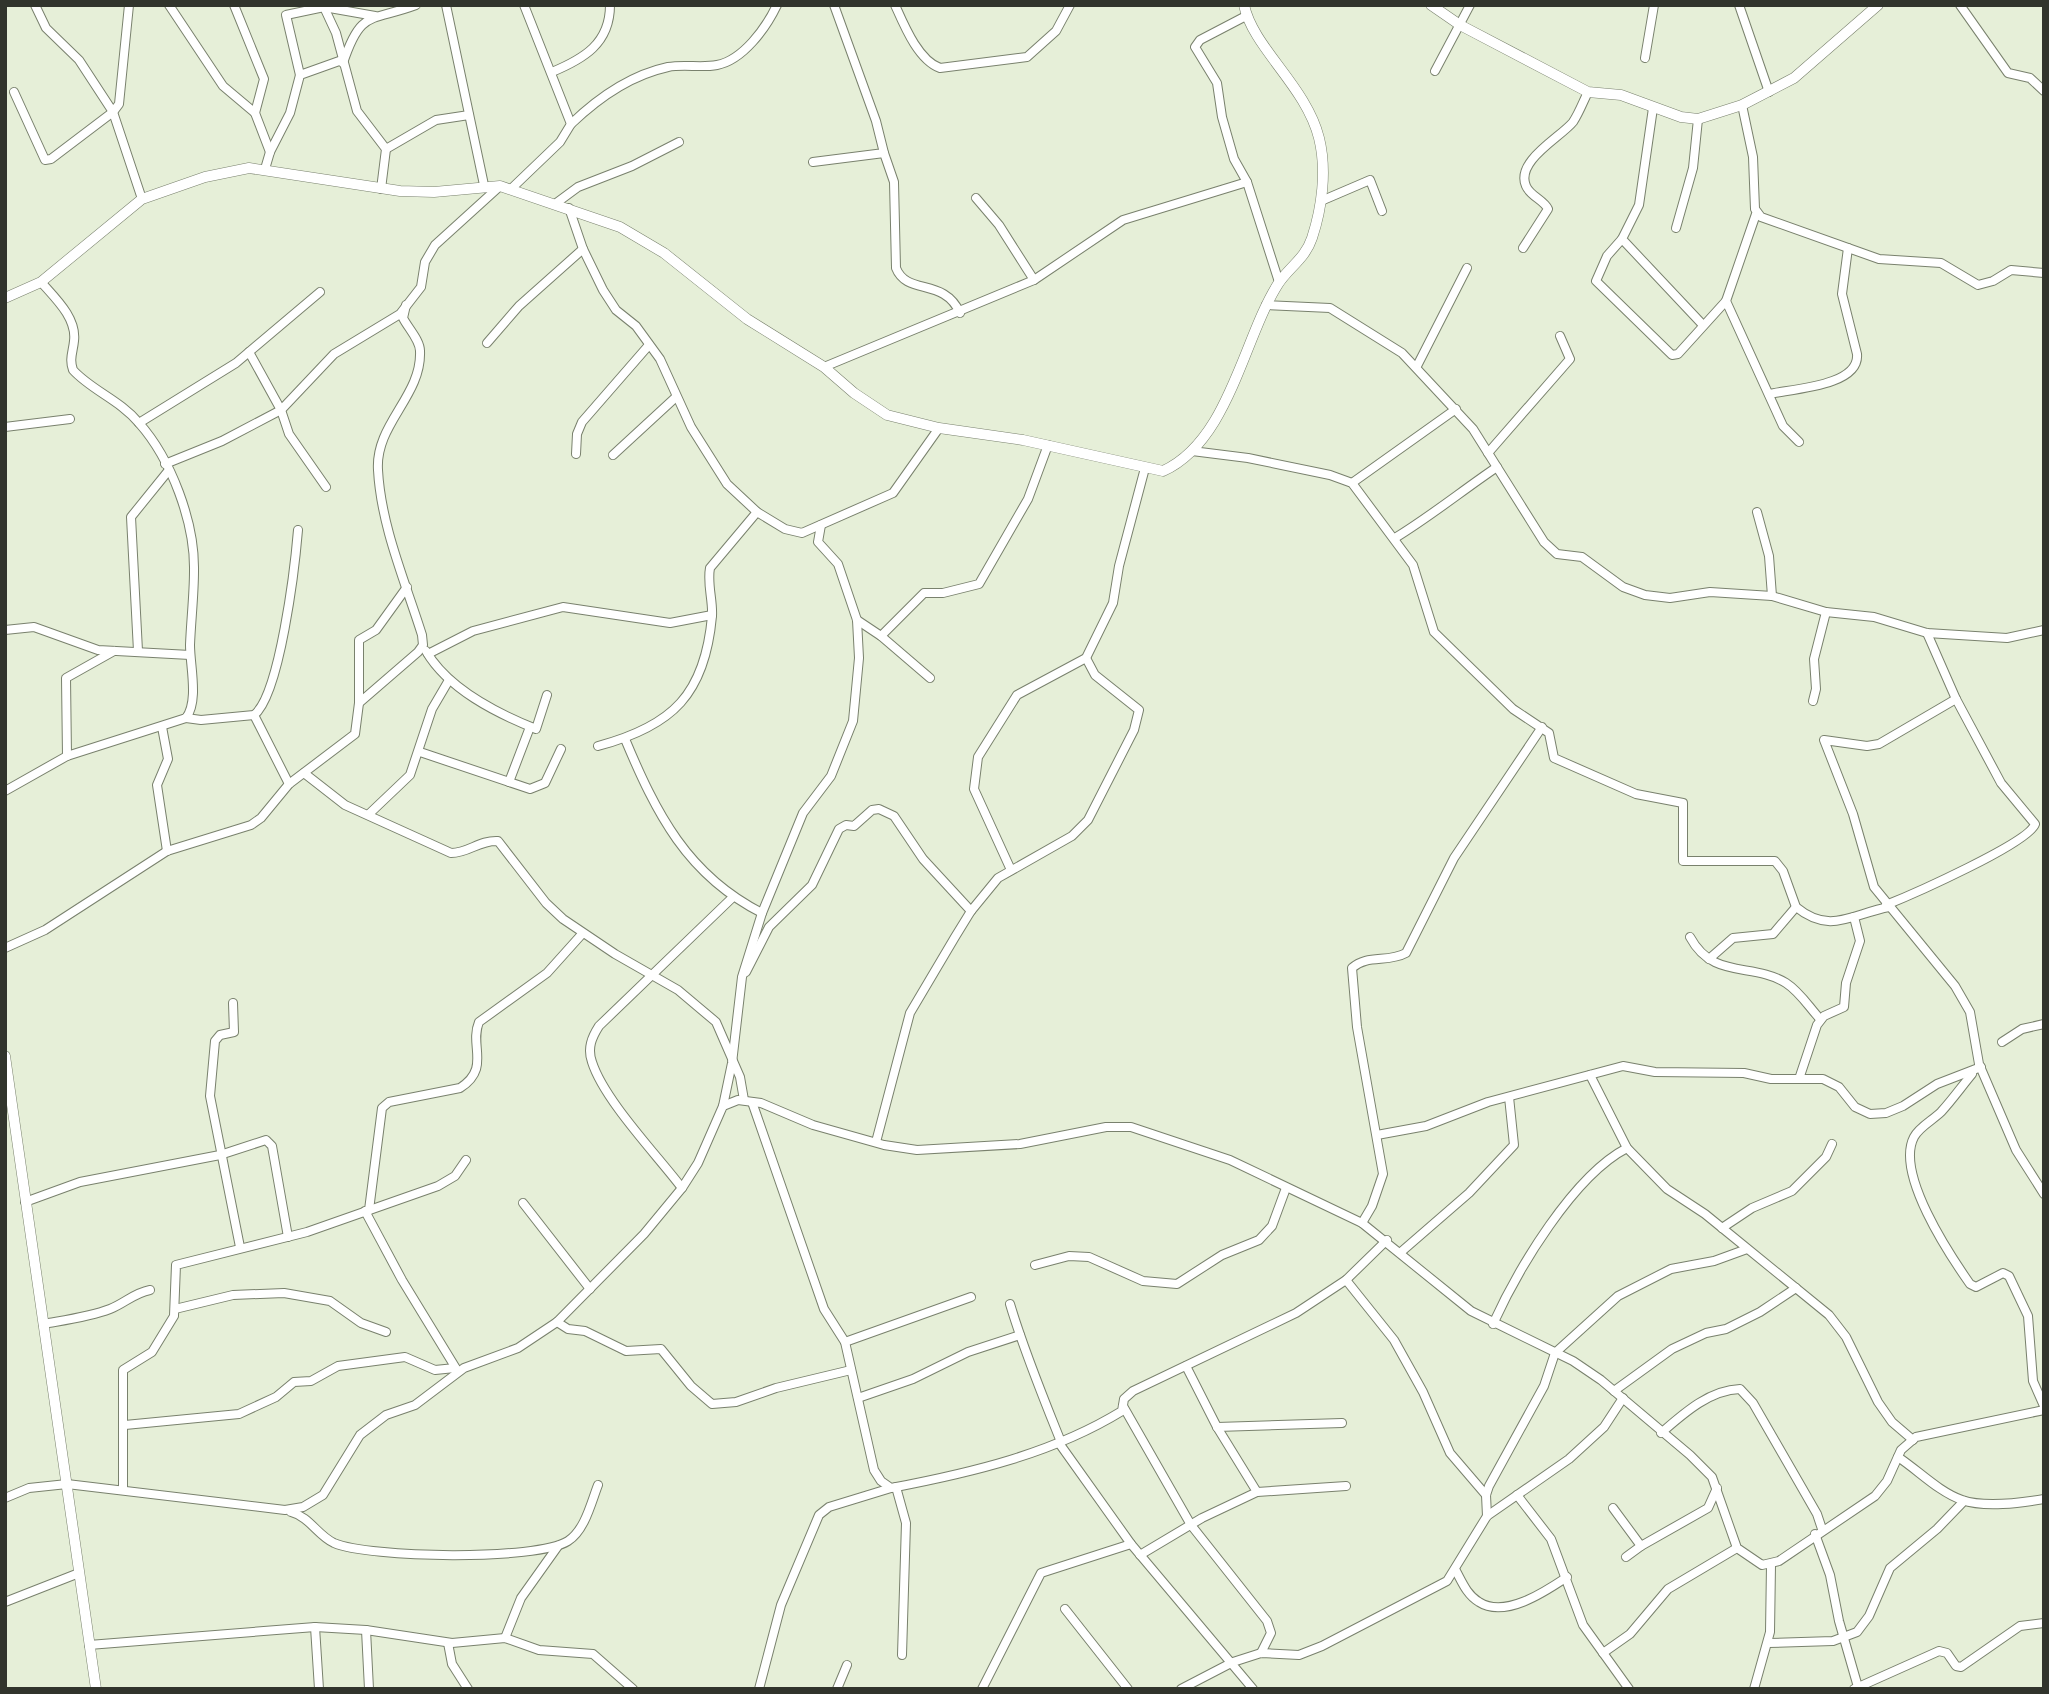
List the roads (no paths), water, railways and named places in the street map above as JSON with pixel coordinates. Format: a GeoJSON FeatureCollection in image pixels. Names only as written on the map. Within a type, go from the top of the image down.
{"type":"FeatureCollection","features":[{"type":"Feature","properties":{"kind":"street"},"geometry":{"type":"LineString","coordinates":[[34,5],[57,42],[79,60],[93,78],[113,112],[142,199]]}},
{"type":"Feature","properties":{"kind":"street"},"geometry":{"type":"LineString","coordinates":[[169,5],[223,86],[255,114],[270,152]]}},
{"type":"Feature","properties":{"kind":"street"},"geometry":{"type":"LineString","coordinates":[[234,5],[264,79],[255,114]]}},
{"type":"Feature","properties":{"kind":"street"},"geometry":{"type":"LineString","coordinates":[[342,62],[355,31],[375,16],[416,5]]}},
{"type":"Feature","properties":{"kind":"street"},"geometry":{"type":"LineString","coordinates":[[446,5],[484,185]]}},
{"type":"Feature","properties":{"kind":"street"},"geometry":{"type":"LineString","coordinates":[[524,5],[571,124]]}},
{"type":"Feature","properties":{"kind":"street"},"geometry":{"type":"LineString","coordinates":[[552,72],[589,54],[604,30],[610,5]]}},
{"type":"Feature","properties":{"kind":"street"},"geometry":{"type":"LineString","coordinates":[[512,188],[561,142],[571,124],[608,93],[671,67],[728,62],[757,35],[777,5]]}},
{"type":"Feature","properties":{"kind":"street"},"geometry":{"type":"LineString","coordinates":[[834,5],[876,121],[894,182],[896,268],[899,276],[908,282],[948,295],[960,313]]}},
{"type":"Feature","properties":{"kind":"street"},"geometry":{"type":"LineString","coordinates":[[895,5],[918,48],[932,65],[940,68],[1027,57],[1056,31],[1070,5]]}},
{"type":"Feature","properties":{"kind":"street"},"geometry":{"type":"LineString","coordinates":[[1431,5],[1460,25],[1587,92],[1621,95],[1653,108],[1698,119],[1742,105],[1794,78],[1822,57],[1878,5]]}},
{"type":"Feature","properties":{"kind":"street"},"geometry":{"type":"LineString","coordinates":[[1435,71],[1471,5]]}},
{"type":"Feature","properties":{"kind":"street"},"geometry":{"type":"LineString","coordinates":[[1645,58],[1654,5]]}},
{"type":"Feature","properties":{"kind":"street"},"geometry":{"type":"LineString","coordinates":[[1739,5],[1769,92]]}},
{"type":"Feature","properties":{"kind":"street"},"geometry":{"type":"LineString","coordinates":[[1960,5],[2008,73],[2024,75],[2044,91]]}},
{"type":"Feature","properties":{"kind":"street"},"geometry":{"type":"LineString","coordinates":[[265,169],[270,152],[290,113],[299,75],[286,15],[324,6],[375,16]]}},
{"type":"Feature","properties":{"kind":"street"},"geometry":{"type":"LineString","coordinates":[[324,6],[336,33],[358,111],[386,149],[381,189]]}},
{"type":"Feature","properties":{"kind":"street"},"geometry":{"type":"LineString","coordinates":[[14,92],[45,160],[51,159],[113,112],[122,90],[126,7]]}},
{"type":"Feature","properties":{"kind":"street"},"geometry":{"type":"LineString","coordinates":[[5,298],[41,282],[142,199],[205,177],[249,168],[381,189],[434,192],[484,185],[499,186],[512,188],[620,227],[664,253],[747,319],[824,367],[887,415],[939,428],[1048,445],[1163,471],[1192,451],[1237,378],[1266,305],[1279,282],[1304,257],[1316,226],[1321,201],[1320,141],[1311,113],[1245,11],[1200,40],[1195,47],[1217,83],[1222,117],[1234,159],[1247,182],[1279,282]]}},
{"type":"Feature","properties":{"kind":"street"},"geometry":{"type":"LineString","coordinates":[[299,75],[342,62]]}},
{"type":"Feature","properties":{"kind":"street"},"geometry":{"type":"LineString","coordinates":[[1522,248],[1548,209],[1527,188],[1524,178],[1532,161],[1551,139],[1572,124],[1587,92]]}},
{"type":"Feature","properties":{"kind":"street"},"geometry":{"type":"LineString","coordinates":[[1653,108],[1639,205],[1622,239],[1597,275],[1600,288],[1672,355],[1678,354],[1702,324],[1726,302],[1756,214],[1753,157],[1742,105]]}},
{"type":"Feature","properties":{"kind":"street"},"geometry":{"type":"LineString","coordinates":[[386,149],[436,120],[469,115]]}},
{"type":"Feature","properties":{"kind":"street"},"geometry":{"type":"LineString","coordinates":[[1676,228],[1693,168],[1698,119]]}},
{"type":"Feature","properties":{"kind":"street"},"geometry":{"type":"LineString","coordinates":[[555,204],[578,187],[632,166],[679,142]]}},
{"type":"Feature","properties":{"kind":"street"},"geometry":{"type":"LineString","coordinates":[[813,162],[884,153]]}},
{"type":"Feature","properties":{"kind":"street"},"geometry":{"type":"LineString","coordinates":[[1321,201],[1367,180],[1382,211]]}},
{"type":"Feature","properties":{"kind":"street"},"geometry":{"type":"LineString","coordinates":[[824,367],[1034,281],[1123,220],[1247,182]]}},
{"type":"Feature","properties":{"kind":"street"},"geometry":{"type":"LineString","coordinates":[[138,651],[131,517],[167,467],[281,410],[334,354],[397,316],[424,282],[425,262],[435,245],[499,186]]}},
{"type":"Feature","properties":{"kind":"street"},"geometry":{"type":"LineString","coordinates":[[976,198],[999,225],[1034,281]]}},
{"type":"Feature","properties":{"kind":"street"},"geometry":{"type":"LineString","coordinates":[[569,208],[583,249],[616,310],[636,326],[667,372],[708,458],[727,484],[757,512],[795,533],[802,533],[837,515],[881,501],[893,493],[939,428]]}},
{"type":"Feature","properties":{"kind":"street"},"geometry":{"type":"LineString","coordinates":[[1756,214],[1879,259],[1941,263],[1982,285],[2011,270],[2044,274]]}},
{"type":"Feature","properties":{"kind":"street"},"geometry":{"type":"LineString","coordinates":[[1622,239],[1702,324]]}},
{"type":"Feature","properties":{"kind":"street"},"geometry":{"type":"LineString","coordinates":[[1769,394],[1838,381],[1856,364],[1857,354],[1842,294],[1848,248]]}},
{"type":"Feature","properties":{"kind":"street"},"geometry":{"type":"LineString","coordinates":[[487,343],[519,306],[583,249]]}},
{"type":"Feature","properties":{"kind":"street"},"geometry":{"type":"LineString","coordinates":[[1418,366],[1467,268]]}},
{"type":"Feature","properties":{"kind":"street"},"geometry":{"type":"LineString","coordinates":[[41,282],[70,319],[74,330],[70,359],[73,370],[113,397],[139,423],[167,467],[182,506],[194,569],[190,655],[192,706],[186,718]]}},
{"type":"Feature","properties":{"kind":"street"},"geometry":{"type":"LineString","coordinates":[[139,423],[216,377],[320,292]]}},
{"type":"Feature","properties":{"kind":"street"},"geometry":{"type":"LineString","coordinates":[[1726,302],[1783,426],[1799,442]]}},
{"type":"Feature","properties":{"kind":"street"},"geometry":{"type":"LineString","coordinates":[[406,305],[403,318],[419,344],[419,356],[406,397],[383,436],[377,469],[390,536],[423,645],[449,680],[530,727],[539,728],[547,695]]}},
{"type":"Feature","properties":{"kind":"street"},"geometry":{"type":"LineString","coordinates":[[1266,305],[1331,308],[1418,366],[1456,409],[1552,550],[1563,556],[1582,557],[1623,587],[1645,596],[1670,598],[1710,592],[1772,596],[1826,612],[1874,617],[1927,633],[2007,638],[2044,630]]}},
{"type":"Feature","properties":{"kind":"street"},"geometry":{"type":"LineString","coordinates":[[1488,453],[1570,359],[1560,337]]}},
{"type":"Feature","properties":{"kind":"street"},"geometry":{"type":"LineString","coordinates":[[576,454],[577,435],[582,422],[649,345]]}},
{"type":"Feature","properties":{"kind":"street"},"geometry":{"type":"LineString","coordinates":[[249,352],[281,410],[289,434],[326,487]]}},
{"type":"Feature","properties":{"kind":"street"},"geometry":{"type":"LineString","coordinates":[[613,455],[677,397]]}},
{"type":"Feature","properties":{"kind":"street"},"geometry":{"type":"LineString","coordinates":[[1352,483],[1456,409]]}},
{"type":"Feature","properties":{"kind":"street"},"geometry":{"type":"LineString","coordinates":[[5,427],[70,419]]}},
{"type":"Feature","properties":{"kind":"street"},"geometry":{"type":"LineString","coordinates":[[881,636],[924,593],[943,593],[979,584],[1028,499],[1048,445]]}},
{"type":"Feature","properties":{"kind":"street"},"geometry":{"type":"LineString","coordinates":[[1192,451],[1248,458],[1330,475],[1352,483],[1413,565],[1434,632],[1513,709],[1549,733],[1552,754],[1558,761],[1636,794],[1683,803],[1683,861],[1775,861],[1783,871],[1796,907],[1821,922],[1854,917],[1888,906],[2012,844],[2034,828],[2032,818],[2001,783],[1956,699],[1927,633]]}},
{"type":"Feature","properties":{"kind":"street"},"geometry":{"type":"LineString","coordinates":[[1395,538],[1439,512],[1460,492],[1497,467]]}},
{"type":"Feature","properties":{"kind":"street"},"geometry":{"type":"LineString","coordinates":[[1011,870],[974,789],[978,757],[1017,695],[1086,658],[1113,603],[1119,566],[1144,468]]}},
{"type":"Feature","properties":{"kind":"street"},"geometry":{"type":"LineString","coordinates":[[598,746],[625,739],[652,725],[694,688],[704,668],[712,615],[710,568],[757,512]]}},
{"type":"Feature","properties":{"kind":"street"},"geometry":{"type":"LineString","coordinates":[[1757,512],[1769,556],[1772,596]]}},
{"type":"Feature","properties":{"kind":"street"},"geometry":{"type":"LineString","coordinates":[[125,1425],[239,1414],[276,1398],[294,1382],[311,1381],[338,1366],[405,1357],[435,1370],[457,1370],[518,1348],[557,1322],[644,1234],[682,1188],[698,1163],[723,1106],[732,1063],[743,977],[762,913],[803,813],[831,776],[853,721],[859,658],[857,620],[838,564],[818,541],[821,525]]}},
{"type":"Feature","properties":{"kind":"street"},"geometry":{"type":"LineString","coordinates":[[5,791],[67,756],[186,718],[201,720],[254,715],[266,701],[289,609],[298,530]]}},
{"type":"Feature","properties":{"kind":"street"},"geometry":{"type":"LineString","coordinates":[[5,948],[45,930],[166,851],[251,825],[261,818],[289,784],[355,734],[359,703],[359,640],[376,630],[407,587]]}},
{"type":"Feature","properties":{"kind":"street"},"geometry":{"type":"LineString","coordinates":[[428,654],[473,631],[563,607],[670,623],[712,615]]}},
{"type":"Feature","properties":{"kind":"street"},"geometry":{"type":"LineString","coordinates":[[1813,701],[1816,689],[1814,659],[1826,612]]}},
{"type":"Feature","properties":{"kind":"street"},"geometry":{"type":"LineString","coordinates":[[857,620],[881,636],[930,678]]}},
{"type":"Feature","properties":{"kind":"street"},"geometry":{"type":"LineString","coordinates":[[5,630],[34,627],[98,650],[190,655]]}},
{"type":"Feature","properties":{"kind":"street"},"geometry":{"type":"LineString","coordinates":[[359,703],[423,645]]}},
{"type":"Feature","properties":{"kind":"street"},"geometry":{"type":"LineString","coordinates":[[67,756],[66,678],[115,650]]}},
{"type":"Feature","properties":{"kind":"street"},"geometry":{"type":"LineString","coordinates":[[876,1142],[910,1013],[971,911],[999,878],[1082,828],[1100,799],[1140,717],[1136,707],[1095,675],[1086,658]]}},
{"type":"Feature","properties":{"kind":"street"},"geometry":{"type":"LineString","coordinates":[[369,814],[410,775],[420,752],[432,709],[449,680]]}},
{"type":"Feature","properties":{"kind":"street"},"geometry":{"type":"LineString","coordinates":[[1956,699],[1879,744],[1867,746],[1824,740],[1853,814],[1874,887],[1962,998],[1970,1012],[1979,1068],[2016,1150],[2044,1194]]}},
{"type":"Feature","properties":{"kind":"street"},"geometry":{"type":"LineString","coordinates":[[254,715],[289,784]]}},
{"type":"Feature","properties":{"kind":"street"},"geometry":{"type":"LineString","coordinates":[[162,727],[168,759],[157,785],[166,851]]}},
{"type":"Feature","properties":{"kind":"street"},"geometry":{"type":"LineString","coordinates":[[509,782],[530,727]]}},
{"type":"Feature","properties":{"kind":"street"},"geometry":{"type":"LineString","coordinates":[[1362,1223],[1372,1206],[1383,1174],[1357,1027],[1352,968],[1360,961],[1398,958],[1406,953],[1454,858],[1542,727]]}},
{"type":"Feature","properties":{"kind":"street"},"geometry":{"type":"LineString","coordinates":[[625,739],[654,806],[700,869],[732,898],[762,913]]}},
{"type":"Feature","properties":{"kind":"street"},"geometry":{"type":"LineString","coordinates":[[420,752],[530,789],[545,783],[561,749]]}},
{"type":"Feature","properties":{"kind":"street"},"geometry":{"type":"LineString","coordinates":[[304,773],[333,797],[451,853],[463,852],[484,840],[498,841],[546,903],[582,934],[649,976],[678,990],[716,1022],[740,1077],[824,1309],[845,1342],[874,1470],[881,1481],[894,1487],[906,1523],[907,1562],[902,1655]]}},
{"type":"Feature","properties":{"kind":"street"},"geometry":{"type":"LineString","coordinates":[[743,977],[757,956],[769,927],[812,885],[839,829],[846,825],[854,826],[872,810],[879,809],[894,816],[923,859],[971,911]]}},
{"type":"Feature","properties":{"kind":"street"},"geometry":{"type":"LineString","coordinates":[[682,1188],[611,1096],[592,1062],[591,1039],[599,1026],[649,976],[732,898]]}},
{"type":"Feature","properties":{"kind":"street"},"geometry":{"type":"LineString","coordinates":[[1709,960],[1734,938],[1773,934],[1796,907]]}},
{"type":"Feature","properties":{"kind":"street"},"geometry":{"type":"LineString","coordinates":[[1799,1079],[1820,1019],[1844,1007],[1846,983],[1860,941],[1854,917]]}},
{"type":"Feature","properties":{"kind":"street"},"geometry":{"type":"LineString","coordinates":[[457,1370],[367,1210],[374,1148],[385,1104],[460,1088],[469,1082],[479,1058],[479,1022],[547,973],[582,934]]}},
{"type":"Feature","properties":{"kind":"street"},"geometry":{"type":"LineString","coordinates":[[1690,937],[1709,960],[1726,968],[1785,983],[1820,1019]]}},
{"type":"Feature","properties":{"kind":"street"},"geometry":{"type":"LineString","coordinates":[[233,1003],[235,1029],[232,1033],[217,1036],[210,1096],[220,1155],[232,1195],[240,1247]]}},
{"type":"Feature","properties":{"kind":"street"},"geometry":{"type":"LineString","coordinates":[[2002,1042],[2022,1029],[2044,1024]]}},
{"type":"Feature","properties":{"kind":"street"},"geometry":{"type":"LineString","coordinates":[[5,1056],[96,1689]]}},
{"type":"Feature","properties":{"kind":"street"},"geometry":{"type":"LineString","coordinates":[[1377,1135],[1426,1126],[1508,1097],[1623,1066],[1655,1072],[1744,1073],[1771,1079],[1823,1079],[1834,1084],[1855,1107],[1870,1114],[1903,1106],[1937,1084],[1979,1068]]}},
{"type":"Feature","properties":{"kind":"street"},"geometry":{"type":"LineString","coordinates":[[723,1106],[748,1101],[788,1113],[813,1125],[917,1150],[1020,1144],[1107,1128],[1131,1127],[1179,1145],[1209,1151],[1362,1223],[1387,1240],[1471,1311],[1573,1361],[1614,1391],[1698,1462],[1717,1489],[1730,1535],[1737,1548],[1762,1565],[1771,1565],[1875,1496],[1898,1457],[1913,1440],[1940,1430],[2044,1408],[2033,1381],[2028,1316],[2009,1276],[2003,1273],[1976,1287],[1970,1284],[1931,1220],[1910,1167],[1909,1152],[1914,1137],[1943,1110],[1979,1068]]}},
{"type":"Feature","properties":{"kind":"street"},"geometry":{"type":"LineString","coordinates":[[1590,1074],[1627,1148],[1667,1189],[1722,1228],[1829,1315],[1846,1337],[1878,1402],[1892,1422],[1913,1440]]}},
{"type":"Feature","properties":{"kind":"street"},"geometry":{"type":"LineString","coordinates":[[1401,1252],[1469,1193],[1514,1145],[1508,1097]]}},
{"type":"Feature","properties":{"kind":"street"},"geometry":{"type":"LineString","coordinates":[[25,1202],[45,1192],[99,1177],[220,1155],[270,1141],[280,1182],[288,1237]]}},
{"type":"Feature","properties":{"kind":"street"},"geometry":{"type":"LineString","coordinates":[[1722,1228],[1752,1208],[1791,1191],[1826,1157],[1832,1144]]}},
{"type":"Feature","properties":{"kind":"street"},"geometry":{"type":"LineString","coordinates":[[1493,1324],[1528,1255],[1577,1189],[1609,1157],[1627,1148]]}},
{"type":"Feature","properties":{"kind":"street"},"geometry":{"type":"LineString","coordinates":[[123,1490],[123,1367],[144,1359],[152,1352],[176,1309],[173,1270],[176,1265],[288,1237],[445,1184],[455,1176],[466,1160]]}},
{"type":"Feature","properties":{"kind":"street"},"geometry":{"type":"LineString","coordinates":[[1035,1265],[1069,1256],[1089,1257],[1143,1281],[1178,1284],[1222,1255],[1259,1240],[1272,1226],[1286,1188]]}},
{"type":"Feature","properties":{"kind":"street"},"geometry":{"type":"LineString","coordinates":[[523,1203],[590,1289]]}},
{"type":"Feature","properties":{"kind":"street"},"geometry":{"type":"LineString","coordinates":[[759,1689],[781,1605],[819,1515],[828,1507],[894,1487],[1009,1460],[1060,1443],[1116,1415],[1123,1406],[1124,1399],[1133,1391],[1296,1313],[1346,1280],[1387,1240]]}},
{"type":"Feature","properties":{"kind":"street"},"geometry":{"type":"LineString","coordinates":[[1487,1516],[1486,1495],[1518,1429],[1545,1386],[1555,1353],[1618,1296],[1671,1269],[1714,1261],[1747,1249]]}},
{"type":"Feature","properties":{"kind":"street"},"geometry":{"type":"LineString","coordinates":[[1346,1280],[1394,1340],[1423,1392],[1450,1453],[1486,1495]]}},
{"type":"Feature","properties":{"kind":"street"},"geometry":{"type":"LineString","coordinates":[[1614,1391],[1672,1349],[1706,1333],[1726,1329],[1760,1312],[1796,1288]]}},
{"type":"Feature","properties":{"kind":"street"},"geometry":{"type":"LineString","coordinates":[[43,1324],[98,1314],[123,1303],[138,1292],[150,1290]]}},
{"type":"Feature","properties":{"kind":"street"},"geometry":{"type":"LineString","coordinates":[[176,1309],[233,1295],[284,1293],[330,1301],[361,1323],[386,1332]]}},
{"type":"Feature","properties":{"kind":"street"},"geometry":{"type":"LineString","coordinates":[[845,1342],[971,1297]]}},
{"type":"Feature","properties":{"kind":"street"},"geometry":{"type":"LineString","coordinates":[[1010,1304],[1060,1443],[1131,1544],[1253,1689]]}},
{"type":"Feature","properties":{"kind":"street"},"geometry":{"type":"LineString","coordinates":[[557,1322],[568,1329],[585,1331],[626,1351],[661,1349],[691,1386],[712,1404],[736,1402],[776,1388],[851,1370]]}},
{"type":"Feature","properties":{"kind":"street"},"geometry":{"type":"LineString","coordinates":[[858,1398],[913,1379],[968,1352],[1020,1335]]}},
{"type":"Feature","properties":{"kind":"street"},"geometry":{"type":"LineString","coordinates":[[1186,1366],[1217,1427],[1256,1492]]}},
{"type":"Feature","properties":{"kind":"street"},"geometry":{"type":"LineString","coordinates":[[285,1510],[303,1507],[321,1497],[360,1435],[386,1415],[415,1405],[457,1370]]}},
{"type":"Feature","properties":{"kind":"street"},"geometry":{"type":"LineString","coordinates":[[1661,1433],[1691,1408],[1720,1393],[1740,1389],[1753,1403],[1817,1514],[1856,1688],[1882,1679],[1939,1651],[1947,1653],[1957,1667],[1961,1667],[2020,1626],[2044,1623]]}},
{"type":"Feature","properties":{"kind":"street"},"geometry":{"type":"LineString","coordinates":[[1181,1689],[1233,1662],[1261,1653],[1299,1655],[1428,1594],[1456,1571],[1487,1516],[1581,1448],[1604,1427],[1623,1398]]}},
{"type":"Feature","properties":{"kind":"street"},"geometry":{"type":"LineString","coordinates":[[1123,1406],[1191,1525],[1266,1621],[1271,1633],[1261,1653]]}},
{"type":"Feature","properties":{"kind":"street"},"geometry":{"type":"LineString","coordinates":[[1217,1427],[1342,1423]]}},
{"type":"Feature","properties":{"kind":"street"},"geometry":{"type":"LineString","coordinates":[[1898,1457],[1942,1489],[1964,1501],[1993,1503],[2044,1499]]}},
{"type":"Feature","properties":{"kind":"street"},"geometry":{"type":"LineString","coordinates":[[5,1497],[29,1488],[67,1485],[285,1510],[309,1520],[332,1542],[370,1550],[435,1557],[524,1552],[558,1546],[570,1540],[580,1527],[598,1485]]}},
{"type":"Feature","properties":{"kind":"street"},"geometry":{"type":"LineString","coordinates":[[1140,1555],[1256,1492],[1346,1486]]}},
{"type":"Feature","properties":{"kind":"street"},"geometry":{"type":"LineString","coordinates":[[1626,1557],[1708,1508],[1717,1489]]}},
{"type":"Feature","properties":{"kind":"street"},"geometry":{"type":"LineString","coordinates":[[1517,1495],[1551,1539],[1567,1577],[1577,1613],[1629,1689]]}},
{"type":"Feature","properties":{"kind":"street"},"geometry":{"type":"LineString","coordinates":[[1768,1643],[1845,1638],[1857,1632],[1869,1616],[1890,1568],[1937,1529],[1964,1501]]}},
{"type":"Feature","properties":{"kind":"street"},"geometry":{"type":"LineString","coordinates":[[1613,1508],[1641,1546]]}},
{"type":"Feature","properties":{"kind":"street"},"geometry":{"type":"LineString","coordinates":[[982,1689],[1041,1573],[1131,1544]]}},
{"type":"Feature","properties":{"kind":"street"},"geometry":{"type":"LineString","coordinates":[[505,1638],[521,1598],[558,1546]]}},
{"type":"Feature","properties":{"kind":"street"},"geometry":{"type":"LineString","coordinates":[[1603,1653],[1630,1634],[1668,1589],[1737,1548]]}},
{"type":"Feature","properties":{"kind":"street"},"geometry":{"type":"LineString","coordinates":[[1754,1689],[1768,1643],[1771,1565]]}},
{"type":"Feature","properties":{"kind":"street"},"geometry":{"type":"LineString","coordinates":[[1456,1571],[1468,1593],[1477,1602],[1499,1606],[1515,1605],[1567,1577]]}},
{"type":"Feature","properties":{"kind":"street"},"geometry":{"type":"LineString","coordinates":[[5,1602],[79,1573]]}},
{"type":"Feature","properties":{"kind":"street"},"geometry":{"type":"LineString","coordinates":[[1065,1609],[1128,1689]]}},
{"type":"Feature","properties":{"kind":"street"},"geometry":{"type":"LineString","coordinates":[[89,1645],[315,1627],[366,1630],[448,1643],[505,1638],[539,1650],[593,1654],[633,1689]]}},
{"type":"Feature","properties":{"kind":"street"},"geometry":{"type":"LineString","coordinates":[[315,1627],[319,1689]]}},
{"type":"Feature","properties":{"kind":"street"},"geometry":{"type":"LineString","coordinates":[[366,1630],[369,1689]]}},
{"type":"Feature","properties":{"kind":"street"},"geometry":{"type":"LineString","coordinates":[[448,1643],[453,1667],[468,1689]]}},
{"type":"Feature","properties":{"kind":"street"},"geometry":{"type":"LineString","coordinates":[[837,1689],[847,1665]]}}]}
